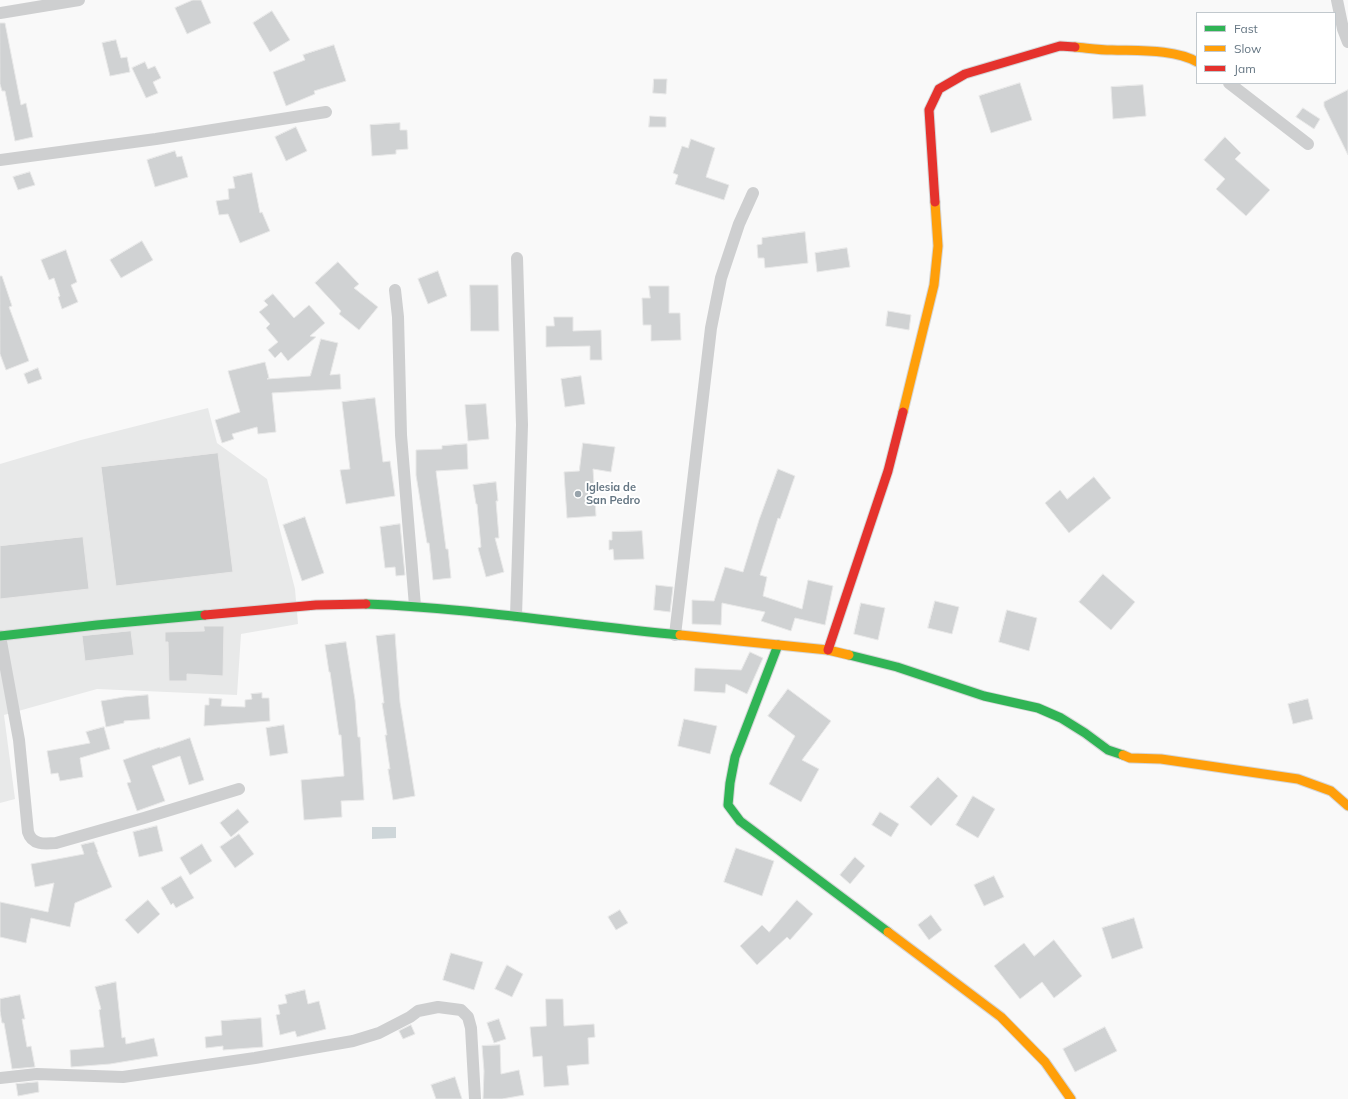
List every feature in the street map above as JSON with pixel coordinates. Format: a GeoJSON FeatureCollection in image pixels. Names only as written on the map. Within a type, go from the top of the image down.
{"type":"FeatureCollection","features":[{"type":"Feature","properties":{"kind":"street"},"geometry":{"type":"LineString","coordinates":[[0,13],[79,0]]}},
{"type":"Feature","properties":{"kind":"street"},"geometry":{"type":"LineString","coordinates":[[1337,0],[1343,29],[1348,42]]}},
{"type":"Feature","properties":{"kind":"street"},"geometry":{"type":"LineString","coordinates":[[828,650],[888,472],[934,285],[938,246],[931,154],[930,110],[939,89],[965,74],[1060,46],[1104,50],[1163,52],[1192,59],[1196,61]]}},
{"type":"Feature","properties":{"kind":"street"},"geometry":{"type":"LineString","coordinates":[[1230,84],[1308,144]]}},
{"type":"Feature","properties":{"kind":"street"},"geometry":{"type":"LineString","coordinates":[[0,160],[156,139],[326,112]]}},
{"type":"Feature","properties":{"kind":"street"},"geometry":{"type":"LineString","coordinates":[[675,636],[711,328],[721,278],[739,224],[753,193]]}},
{"type":"Feature","properties":{"kind":"street"},"geometry":{"type":"LineString","coordinates":[[516,616],[522,425],[517,258]]}},
{"type":"Feature","properties":{"kind":"street"},"geometry":{"type":"LineString","coordinates":[[395,290],[398,317],[401,435],[415,606]]}},
{"type":"Feature","properties":{"kind":"street"},"geometry":{"type":"LineString","coordinates":[[239,789],[56,843],[44,844],[33,840],[28,832],[18,740],[0,636],[97,625],[316,605],[359,604],[415,606],[516,616],[675,636],[828,650],[897,667],[984,696],[1038,708],[1061,718],[1108,750],[1130,758],[1161,760],[1298,780],[1331,791],[1348,806]]}},
{"type":"Feature","properties":{"kind":"street"},"geometry":{"type":"LineString","coordinates":[[778,645],[735,757],[730,783],[728,806],[740,821],[1001,1017],[1045,1062],[1071,1099]]}},
{"type":"Feature","properties":{"kind":"street"},"geometry":{"type":"LineString","coordinates":[[0,1078],[37,1074],[123,1077],[256,1058],[353,1041],[378,1032],[410,1017],[418,1011],[438,1007],[461,1010],[468,1017],[471,1028],[475,1099]]}},
{"type":"Feature","properties":{"kind":"shaded area"},"geometry":{"type":"Polygon","coordinates":[[[208,408],[217,443],[267,479],[295,589],[298,624],[241,634],[237,695],[97,689],[4,715],[15,799],[0,803],[0,464],[81,440],[208,408]]]}},
{"type":"Feature","properties":{"kind":"shaded area"},"geometry":{"type":"Polygon","coordinates":[[[372,827],[396,827],[396,838],[372,839],[372,827]]]}},
{"type":"Feature","properties":{"kind":"building"},"geometry":{"type":"Polygon","coordinates":[[[193,0],[201,0],[211,23],[187,34],[175,8],[193,0]]]}},
{"type":"Feature","properties":{"kind":"building"},"geometry":{"type":"Polygon","coordinates":[[[272,11],[290,40],[270,52],[253,23],[272,11]]]}},
{"type":"Feature","properties":{"kind":"building"},"geometry":{"type":"Polygon","coordinates":[[[0,23],[5,23],[21,105],[26,103],[33,137],[15,141],[5,91],[2,91],[0,84],[0,23]]]}},
{"type":"Feature","properties":{"kind":"building"},"geometry":{"type":"Polygon","coordinates":[[[116,40],[121,58],[127,57],[130,72],[110,76],[102,43],[116,40]]]}},
{"type":"Feature","properties":{"kind":"building"},"geometry":{"type":"Polygon","coordinates":[[[334,45],[346,81],[314,91],[315,94],[286,106],[273,72],[305,60],[303,55],[334,45]]]}},
{"type":"Feature","properties":{"kind":"building"},"geometry":{"type":"Polygon","coordinates":[[[145,62],[148,69],[155,66],[161,78],[153,82],[158,93],[146,98],[132,68],[145,62]]]}},
{"type":"Feature","properties":{"kind":"building"},"geometry":{"type":"Polygon","coordinates":[[[654,79],[667,79],[666,94],[653,93],[654,79]]]}},
{"type":"Feature","properties":{"kind":"building"},"geometry":{"type":"Polygon","coordinates":[[[1020,83],[1032,120],[991,133],[979,96],[1020,83]]]}},
{"type":"Feature","properties":{"kind":"building"},"geometry":{"type":"Polygon","coordinates":[[[1143,85],[1146,116],[1113,119],[1111,87],[1143,85]]]}},
{"type":"Feature","properties":{"kind":"building"},"geometry":{"type":"Polygon","coordinates":[[[1348,90],[1348,155],[1324,106],[1324,102],[1348,90]]]}},
{"type":"Feature","properties":{"kind":"building"},"geometry":{"type":"Polygon","coordinates":[[[1303,108],[1320,119],[1314,129],[1296,117],[1303,108]]]}},
{"type":"Feature","properties":{"kind":"building"},"geometry":{"type":"Polygon","coordinates":[[[650,116],[666,117],[666,127],[649,127],[650,116]]]}},
{"type":"Feature","properties":{"kind":"building"},"geometry":{"type":"Polygon","coordinates":[[[400,123],[400,130],[407,130],[408,149],[396,150],[396,154],[372,156],[370,125],[400,123]]]}},
{"type":"Feature","properties":{"kind":"building"},"geometry":{"type":"Polygon","coordinates":[[[296,127],[307,151],[286,161],[275,137],[296,127]]]}},
{"type":"Feature","properties":{"kind":"building"},"geometry":{"type":"Polygon","coordinates":[[[1225,137],[1241,153],[1235,159],[1270,190],[1246,216],[1216,189],[1225,179],[1204,160],[1225,137]]]}},
{"type":"Feature","properties":{"kind":"building"},"geometry":{"type":"Polygon","coordinates":[[[691,139],[715,148],[706,177],[729,185],[724,200],[675,184],[678,175],[673,173],[682,146],[688,148],[691,139]]]}},
{"type":"Feature","properties":{"kind":"building"},"geometry":{"type":"Polygon","coordinates":[[[175,151],[177,157],[182,156],[188,177],[155,187],[147,160],[175,151]]]}},
{"type":"Feature","properties":{"kind":"building"},"geometry":{"type":"Polygon","coordinates":[[[30,172],[35,185],[18,190],[13,177],[30,172]]]}},
{"type":"Feature","properties":{"kind":"building"},"geometry":{"type":"Polygon","coordinates":[[[252,173],[260,213],[262,212],[270,231],[240,243],[228,214],[219,215],[216,201],[229,199],[228,189],[235,188],[233,177],[252,173]]]}},
{"type":"Feature","properties":{"kind":"building"},"geometry":{"type":"Polygon","coordinates":[[[805,232],[808,263],[765,268],[764,258],[758,258],[757,245],[762,244],[762,238],[805,232]]]}},
{"type":"Feature","properties":{"kind":"building"},"geometry":{"type":"Polygon","coordinates":[[[142,241],[153,260],[121,278],[110,260],[142,241]]]}},
{"type":"Feature","properties":{"kind":"building"},"geometry":{"type":"Polygon","coordinates":[[[847,248],[850,267],[817,272],[815,253],[847,248]]]}},
{"type":"Feature","properties":{"kind":"building"},"geometry":{"type":"Polygon","coordinates":[[[66,250],[77,282],[71,285],[78,302],[62,309],[58,297],[60,296],[54,278],[49,280],[41,260],[66,250]]]}},
{"type":"Feature","properties":{"kind":"building"},"geometry":{"type":"Polygon","coordinates":[[[338,262],[359,284],[354,288],[378,307],[359,330],[339,314],[341,311],[315,283],[338,262]]]}},
{"type":"Feature","properties":{"kind":"building"},"geometry":{"type":"Polygon","coordinates":[[[438,271],[447,296],[428,304],[418,279],[438,271]]]}},
{"type":"Feature","properties":{"kind":"building"},"geometry":{"type":"Polygon","coordinates":[[[0,276],[2,276],[12,306],[9,307],[29,361],[6,370],[0,354],[0,276]]]}},
{"type":"Feature","properties":{"kind":"building"},"geometry":{"type":"Polygon","coordinates":[[[470,285],[498,285],[499,331],[471,331],[470,285]]]}},
{"type":"Feature","properties":{"kind":"building"},"geometry":{"type":"Polygon","coordinates":[[[649,286],[669,286],[669,313],[680,313],[681,340],[651,341],[651,325],[643,325],[642,298],[650,298],[649,286]]]}},
{"type":"Feature","properties":{"kind":"building"},"geometry":{"type":"Polygon","coordinates":[[[273,294],[294,318],[309,305],[325,323],[310,336],[316,337],[288,361],[281,352],[275,358],[268,350],[278,342],[266,328],[270,324],[259,312],[268,305],[264,301],[273,294]]]}},
{"type":"Feature","properties":{"kind":"building"},"geometry":{"type":"Polygon","coordinates":[[[888,311],[911,315],[909,330],[886,326],[888,311]]]}},
{"type":"Feature","properties":{"kind":"building"},"geometry":{"type":"Polygon","coordinates":[[[554,317],[573,317],[573,331],[601,330],[602,360],[590,360],[590,346],[546,347],[546,326],[554,326],[554,317]]]}},
{"type":"Feature","properties":{"kind":"building"},"geometry":{"type":"Polygon","coordinates":[[[321,339],[338,343],[330,375],[340,374],[341,389],[272,393],[276,432],[258,434],[257,427],[232,434],[234,439],[222,443],[215,420],[240,412],[228,371],[265,362],[269,378],[267,379],[310,376],[321,339]]]}},
{"type":"Feature","properties":{"kind":"building"},"geometry":{"type":"Polygon","coordinates":[[[38,368],[42,379],[28,384],[24,374],[38,368]]]}},
{"type":"Feature","properties":{"kind":"building"},"geometry":{"type":"Polygon","coordinates":[[[581,376],[585,404],[565,407],[561,379],[581,376]]]}},
{"type":"Feature","properties":{"kind":"building"},"geometry":{"type":"Polygon","coordinates":[[[375,398],[383,462],[390,461],[395,496],[346,504],[340,470],[350,469],[342,402],[375,398]]]}},
{"type":"Feature","properties":{"kind":"building"},"geometry":{"type":"Polygon","coordinates":[[[486,404],[489,439],[468,441],[465,405],[486,404]]]}},
{"type":"Feature","properties":{"kind":"building"},"geometry":{"type":"Polygon","coordinates":[[[583,443],[615,447],[611,472],[593,469],[596,516],[567,518],[564,472],[579,471],[583,443]]]}},
{"type":"Feature","properties":{"kind":"building"},"geometry":{"type":"Polygon","coordinates":[[[467,444],[468,469],[436,471],[451,578],[433,580],[429,543],[427,543],[416,475],[416,450],[442,449],[442,446],[467,444]]]}},
{"type":"Feature","properties":{"kind":"building"},"geometry":{"type":"Polygon","coordinates":[[[218,453],[233,572],[116,586],[101,467],[218,453]]]}},
{"type":"Feature","properties":{"kind":"building"},"geometry":{"type":"Polygon","coordinates":[[[778,469],[795,476],[780,519],[778,518],[760,575],[767,577],[763,596],[802,609],[808,580],[833,586],[825,625],[795,618],[791,631],[761,621],[765,612],[722,603],[721,625],[692,624],[692,600],[714,601],[725,567],[743,572],[759,520],[778,469]]]}},
{"type":"Feature","properties":{"kind":"building"},"geometry":{"type":"Polygon","coordinates":[[[1094,477],[1111,498],[1069,533],[1045,503],[1060,490],[1067,499],[1094,477]]]}},
{"type":"Feature","properties":{"kind":"building"},"geometry":{"type":"Polygon","coordinates":[[[496,482],[499,538],[495,538],[504,572],[486,577],[478,548],[481,547],[477,504],[473,485],[496,482]]]}},
{"type":"Feature","properties":{"kind":"building"},"geometry":{"type":"Polygon","coordinates":[[[305,517],[324,573],[302,581],[283,525],[305,517]]]}},
{"type":"Feature","properties":{"kind":"building"},"geometry":{"type":"Polygon","coordinates":[[[400,524],[405,575],[396,576],[395,567],[385,568],[380,527],[400,524]]]}},
{"type":"Feature","properties":{"kind":"building"},"geometry":{"type":"Polygon","coordinates":[[[642,531],[644,559],[614,560],[613,549],[609,550],[609,540],[612,540],[612,532],[642,531]]]}},
{"type":"Feature","properties":{"kind":"building"},"geometry":{"type":"Polygon","coordinates":[[[83,537],[89,589],[0,599],[0,546],[83,537]]]}},
{"type":"Feature","properties":{"kind":"building"},"geometry":{"type":"Polygon","coordinates":[[[1103,574],[1135,602],[1111,630],[1079,602],[1103,574]]]}},
{"type":"Feature","properties":{"kind":"building"},"geometry":{"type":"Polygon","coordinates":[[[656,585],[673,587],[670,612],[654,610],[656,585]]]}},
{"type":"Feature","properties":{"kind":"building"},"geometry":{"type":"Polygon","coordinates":[[[935,601],[959,607],[952,634],[928,628],[935,601]]]}},
{"type":"Feature","properties":{"kind":"building"},"geometry":{"type":"Polygon","coordinates":[[[861,603],[885,608],[878,640],[854,634],[861,603]]]}},
{"type":"Feature","properties":{"kind":"building"},"geometry":{"type":"Polygon","coordinates":[[[1007,610],[1037,618],[1029,651],[999,642],[1007,610]]]}},
{"type":"Feature","properties":{"kind":"building"},"geometry":{"type":"Polygon","coordinates":[[[204,626],[224,626],[223,676],[187,674],[187,681],[169,681],[168,642],[165,642],[165,632],[204,631],[204,626]]]}},
{"type":"Feature","properties":{"kind":"building"},"geometry":{"type":"Polygon","coordinates":[[[131,631],[134,655],[85,661],[82,636],[131,631]]]}},
{"type":"Feature","properties":{"kind":"building"},"geometry":{"type":"Polygon","coordinates":[[[395,634],[400,702],[415,796],[393,800],[388,769],[390,769],[385,735],[387,735],[382,703],[384,703],[376,636],[395,634]]]}},
{"type":"Feature","properties":{"kind":"building"},"geometry":{"type":"Polygon","coordinates":[[[346,642],[355,700],[358,737],[360,737],[364,800],[341,801],[342,817],[304,820],[301,780],[344,776],[341,735],[339,735],[325,645],[346,642]]]}},
{"type":"Feature","properties":{"kind":"building"},"geometry":{"type":"Polygon","coordinates":[[[750,652],[763,658],[747,694],[726,684],[725,693],[694,691],[695,668],[741,670],[750,652]]]}},
{"type":"Feature","properties":{"kind":"building"},"geometry":{"type":"Polygon","coordinates":[[[788,689],[831,721],[802,760],[819,769],[801,802],[769,784],[795,736],[768,716],[788,689]]]}},
{"type":"Feature","properties":{"kind":"building"},"geometry":{"type":"Polygon","coordinates":[[[262,693],[262,698],[269,698],[270,721],[204,726],[205,705],[209,705],[209,698],[222,699],[221,706],[245,707],[245,700],[252,699],[251,694],[262,693]]]}},
{"type":"Feature","properties":{"kind":"building"},"geometry":{"type":"Polygon","coordinates":[[[148,695],[150,719],[124,721],[124,723],[106,727],[101,701],[148,695]]]}},
{"type":"Feature","properties":{"kind":"building"},"geometry":{"type":"Polygon","coordinates":[[[1308,699],[1313,719],[1293,724],[1288,704],[1308,699]]]}},
{"type":"Feature","properties":{"kind":"building"},"geometry":{"type":"Polygon","coordinates":[[[684,719],[717,726],[710,754],[678,746],[684,719]]]}},
{"type":"Feature","properties":{"kind":"building"},"geometry":{"type":"Polygon","coordinates":[[[284,725],[288,753],[270,756],[266,728],[284,725]]]}},
{"type":"Feature","properties":{"kind":"building"},"geometry":{"type":"Polygon","coordinates":[[[104,727],[110,749],[80,758],[83,777],[60,781],[58,773],[51,774],[47,751],[90,743],[86,732],[104,727]]]}},
{"type":"Feature","properties":{"kind":"building"},"geometry":{"type":"Polygon","coordinates":[[[190,738],[204,780],[189,785],[180,756],[152,766],[165,801],[137,811],[127,783],[131,782],[123,760],[190,738]]]}},
{"type":"Feature","properties":{"kind":"building"},"geometry":{"type":"Polygon","coordinates":[[[938,777],[958,796],[931,826],[910,807],[938,777]]]}},
{"type":"Feature","properties":{"kind":"building"},"geometry":{"type":"Polygon","coordinates":[[[973,796],[995,809],[978,838],[956,825],[973,796]]]}},
{"type":"Feature","properties":{"kind":"building"},"geometry":{"type":"Polygon","coordinates":[[[238,809],[249,822],[231,837],[220,823],[238,809]]]}},
{"type":"Feature","properties":{"kind":"building"},"geometry":{"type":"Polygon","coordinates":[[[880,812],[899,824],[891,837],[872,825],[880,812]]]}},
{"type":"Feature","properties":{"kind":"building"},"geometry":{"type":"Polygon","coordinates":[[[157,826],[163,851],[139,857],[133,832],[157,826]]]}},
{"type":"Feature","properties":{"kind":"building"},"geometry":{"type":"Polygon","coordinates":[[[239,834],[254,854],[235,868],[220,847],[239,834]]]}},
{"type":"Feature","properties":{"kind":"building"},"geometry":{"type":"Polygon","coordinates":[[[94,842],[112,887],[75,903],[70,927],[31,918],[26,943],[0,937],[0,902],[48,912],[54,883],[35,887],[31,864],[84,854],[81,845],[94,842]]]}},
{"type":"Feature","properties":{"kind":"building"},"geometry":{"type":"Polygon","coordinates":[[[202,844],[212,861],[190,875],[180,858],[202,844]]]}},
{"type":"Feature","properties":{"kind":"building"},"geometry":{"type":"Polygon","coordinates":[[[736,848],[774,861],[762,896],[724,882],[736,848]]]}},
{"type":"Feature","properties":{"kind":"building"},"geometry":{"type":"Polygon","coordinates":[[[855,857],[865,866],[850,884],[840,875],[855,857]]]}},
{"type":"Feature","properties":{"kind":"building"},"geometry":{"type":"Polygon","coordinates":[[[181,876],[194,898],[176,908],[173,903],[171,905],[161,888],[181,876]]]}},
{"type":"Feature","properties":{"kind":"building"},"geometry":{"type":"Polygon","coordinates":[[[994,876],[1004,897],[984,906],[974,885],[994,876]]]}},
{"type":"Feature","properties":{"kind":"building"},"geometry":{"type":"Polygon","coordinates":[[[148,900],[160,914],[138,934],[125,920],[148,900]]]}},
{"type":"Feature","properties":{"kind":"building"},"geometry":{"type":"Polygon","coordinates":[[[797,900],[813,914],[790,940],[787,937],[757,965],[740,946],[762,925],[769,932],[797,900]]]}},
{"type":"Feature","properties":{"kind":"building"},"geometry":{"type":"Polygon","coordinates":[[[620,910],[628,923],[616,930],[608,917],[620,910]]]}},
{"type":"Feature","properties":{"kind":"building"},"geometry":{"type":"Polygon","coordinates":[[[931,915],[942,930],[929,940],[918,925],[931,915]]]}},
{"type":"Feature","properties":{"kind":"building"},"geometry":{"type":"Polygon","coordinates":[[[1134,918],[1143,948],[1112,959],[1102,928],[1134,918]]]}},
{"type":"Feature","properties":{"kind":"building"},"geometry":{"type":"Polygon","coordinates":[[[1054,940],[1082,976],[1054,998],[1042,982],[1020,999],[994,966],[1024,943],[1034,956],[1054,940]]]}},
{"type":"Feature","properties":{"kind":"building"},"geometry":{"type":"Polygon","coordinates":[[[451,953],[483,962],[474,990],[443,980],[451,953]]]}},
{"type":"Feature","properties":{"kind":"building"},"geometry":{"type":"Polygon","coordinates":[[[507,965],[523,974],[512,997],[495,989],[507,965]]]}},
{"type":"Feature","properties":{"kind":"building"},"geometry":{"type":"Polygon","coordinates":[[[116,982],[122,1038],[125,1037],[126,1044],[154,1038],[158,1056],[110,1064],[71,1067],[70,1050],[104,1047],[99,1010],[101,1009],[95,987],[116,982]]]}},
{"type":"Feature","properties":{"kind":"building"},"geometry":{"type":"Polygon","coordinates":[[[305,990],[308,1004],[319,1001],[326,1029],[297,1037],[295,1031],[280,1035],[276,1015],[280,1014],[278,1005],[287,1003],[285,995],[305,990]]]}},
{"type":"Feature","properties":{"kind":"building"},"geometry":{"type":"Polygon","coordinates":[[[20,995],[25,1019],[22,1019],[27,1047],[31,1046],[35,1067],[12,1069],[4,1023],[2,1023],[0,999],[20,995]]]}},
{"type":"Feature","properties":{"kind":"building"},"geometry":{"type":"Polygon","coordinates":[[[546,999],[563,999],[564,1026],[594,1024],[595,1037],[588,1038],[589,1064],[567,1066],[569,1085],[544,1087],[542,1056],[533,1057],[530,1027],[546,1026],[546,999]]]}},
{"type":"Feature","properties":{"kind":"building"},"geometry":{"type":"Polygon","coordinates":[[[261,1018],[263,1047],[223,1050],[223,1046],[206,1048],[205,1037],[222,1035],[221,1021],[261,1018]]]}},
{"type":"Feature","properties":{"kind":"building"},"geometry":{"type":"Polygon","coordinates":[[[499,1019],[506,1039],[494,1043],[487,1023],[499,1019]]]}},
{"type":"Feature","properties":{"kind":"building"},"geometry":{"type":"Polygon","coordinates":[[[411,1025],[415,1034],[403,1039],[399,1031],[411,1025]]]}},
{"type":"Feature","properties":{"kind":"building"},"geometry":{"type":"Polygon","coordinates":[[[1105,1027],[1117,1051],[1075,1072],[1063,1049],[1105,1027]]]}},
{"type":"Feature","properties":{"kind":"building"},"geometry":{"type":"Polygon","coordinates":[[[500,1045],[501,1074],[519,1070],[524,1095],[502,1099],[483,1099],[484,1071],[482,1046],[500,1045]]]}},
{"type":"Feature","properties":{"kind":"building"},"geometry":{"type":"Polygon","coordinates":[[[455,1077],[462,1099],[436,1099],[431,1085],[455,1077]]]}},
{"type":"Feature","properties":{"kind":"building"},"geometry":{"type":"Polygon","coordinates":[[[38,1082],[39,1092],[18,1096],[16,1084],[38,1082]]]}},
{"type":"Feature","properties":{"kind":"traffic: fast"},"geometry":{"type":"LineString","coordinates":[[366,604],[445,609],[680,635]]}},
{"type":"Feature","properties":{"kind":"traffic: fast"},"geometry":{"type":"LineString","coordinates":[[0,636],[205,615]]}},
{"type":"Feature","properties":{"kind":"traffic: fast"},"geometry":{"type":"LineString","coordinates":[[778,645],[735,757],[728,805],[740,821],[888,932]]}},
{"type":"Feature","properties":{"kind":"traffic: fast"},"geometry":{"type":"LineString","coordinates":[[849,655],[897,667],[984,696],[1038,708],[1061,718],[1108,750],[1123,755]]}},
{"type":"Feature","properties":{"kind":"traffic: slow"},"geometry":{"type":"LineString","coordinates":[[1075,47],[1102,50],[1167,53],[1196,62]]}},
{"type":"Feature","properties":{"kind":"traffic: slow"},"geometry":{"type":"LineString","coordinates":[[903,412],[934,285],[938,246],[935,202]]}},
{"type":"Feature","properties":{"kind":"traffic: slow"},"geometry":{"type":"LineString","coordinates":[[680,635],[828,650],[849,655]]}},
{"type":"Feature","properties":{"kind":"traffic: slow"},"geometry":{"type":"LineString","coordinates":[[1123,755],[1130,758],[1161,759],[1298,779],[1331,791],[1348,806]]}},
{"type":"Feature","properties":{"kind":"traffic: slow"},"geometry":{"type":"LineString","coordinates":[[888,932],[1001,1017],[1045,1062],[1071,1099]]}},
{"type":"Feature","properties":{"kind":"traffic: jam"},"geometry":{"type":"LineString","coordinates":[[935,202],[929,110],[939,89],[965,74],[1060,46],[1075,47]]}},
{"type":"Feature","properties":{"kind":"traffic: jam"},"geometry":{"type":"LineString","coordinates":[[828,650],[888,471],[903,412]]}},
{"type":"Feature","properties":{"kind":"traffic: jam"},"geometry":{"type":"LineString","coordinates":[[205,615],[316,605],[366,604]]}},
{"type":"Feature","properties":{"kind":"place","name":"Iglesia de San Pedro"},"geometry":{"type":"Point","coordinates":[578,494]}}]}
